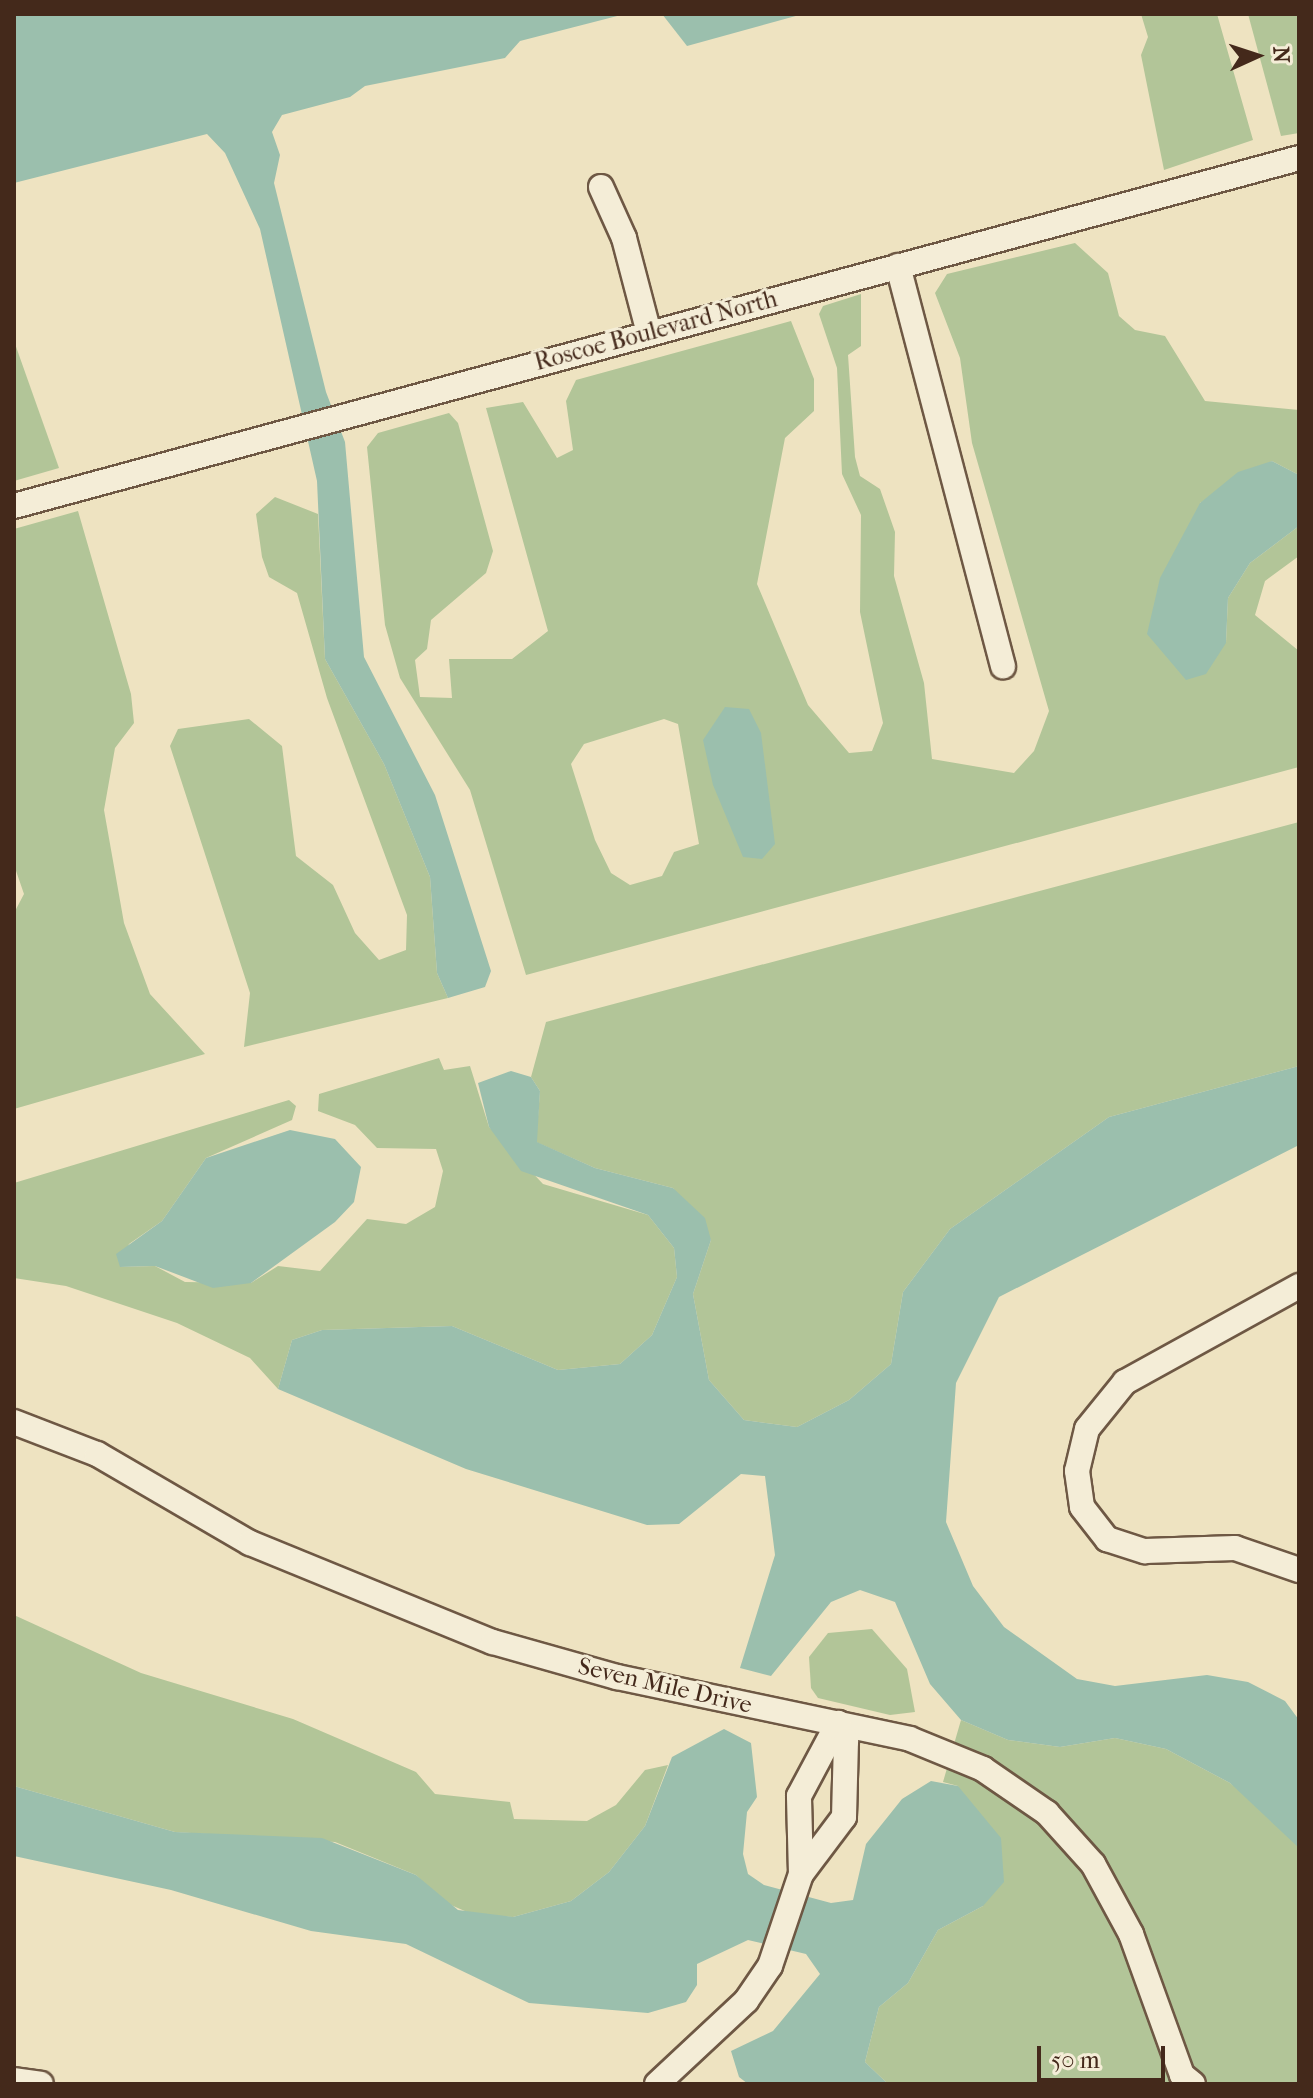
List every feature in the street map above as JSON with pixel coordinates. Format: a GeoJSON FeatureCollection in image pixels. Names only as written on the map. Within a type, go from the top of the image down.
{"type":"FeatureCollection","features":[{"type":"Feature","properties":{"kind":"street","name":"Roscoe Boulevard North"},"geometry":{"type":"LineString","coordinates":[[14,506],[299,426],[1299,158]]}},
{"type":"Feature","properties":{"kind":"street"},"geometry":{"type":"LineString","coordinates":[[601,187],[649,333]]}},
{"type":"Feature","properties":{"kind":"street"},"geometry":{"type":"LineString","coordinates":[[898,266],[1003,666]]}},
{"type":"Feature","properties":{"kind":"street"},"geometry":{"type":"LineString","coordinates":[[1299,1286],[1125,1382],[1091,1420],[1077,1471],[1082,1507],[1107,1539],[1145,1551],[1235,1548],[1299,1570]]}},
{"type":"Feature","properties":{"kind":"street","name":"Seven Mile Drive"},"geometry":{"type":"LineString","coordinates":[[14,1422],[97,1454],[250,1543],[493,1642],[630,1680],[910,1739],[983,1769],[1076,1842],[1131,1934],[1184,2081]]}},
{"type":"Feature","properties":{"kind":"street"},"geometry":{"type":"LineString","coordinates":[[798,1884],[799,1796],[838,1723]]}},
{"type":"Feature","properties":{"kind":"street"},"geometry":{"type":"LineString","coordinates":[[657,2084],[746,2001],[775,1954],[798,1884],[844,1817],[846,1741],[838,1723]]}},
{"type":"Feature","properties":{"kind":"street"},"geometry":{"type":"LineString","coordinates":[[14,2080],[41,2084]]}},
{"type":"Feature","properties":{"kind":"shaded area"},"geometry":{"type":"Polygon","coordinates":[[[14,14],[625,14],[520,41],[505,58],[365,86],[350,97],[282,115],[272,132],[280,155],[274,183],[326,392],[345,442],[364,657],[435,795],[491,971],[485,987],[448,998],[437,973],[430,877],[384,764],[325,659],[317,481],[260,229],[225,153],[207,134],[14,183],[14,14]]]}},
{"type":"Feature","properties":{"kind":"shaded area"},"geometry":{"type":"Polygon","coordinates":[[[662,14],[803,14],[687,46],[662,14]]]}},
{"type":"Feature","properties":{"kind":"shaded area"},"geometry":{"type":"Polygon","coordinates":[[[1141,14],[1217,14],[1253,140],[1164,170],[1141,55],[1148,37],[1141,14]]]}},
{"type":"Feature","properties":{"kind":"shaded area"},"geometry":{"type":"Polygon","coordinates":[[[1248,14],[1299,14],[1299,133],[1281,136],[1248,14]]]}},
{"type":"Feature","properties":{"kind":"shaded area"},"geometry":{"type":"Polygon","coordinates":[[[1075,243],[1108,273],[1119,316],[1135,330],[1165,336],[1205,401],[1299,410],[1299,475],[1272,461],[1200,503],[1226,643],[1228,598],[1250,563],[1299,526],[1299,556],[1265,581],[1255,615],[1299,651],[1299,767],[526,975],[470,790],[400,678],[385,625],[367,447],[378,433],[449,413],[458,423],[493,551],[486,573],[431,620],[427,649],[415,660],[420,697],[452,698],[449,659],[512,659],[548,631],[486,408],[523,402],[557,458],[573,450],[566,401],[576,380],[791,321],[814,379],[814,411],[785,438],[757,584],[808,705],[849,753],[872,751],[883,723],[860,612],[861,515],[842,474],[837,368],[819,314],[823,306],[861,294],[861,346],[848,355],[855,457],[860,476],[880,489],[895,532],[894,576],[924,683],[932,759],[1014,773],[1034,751],[1049,711],[972,443],[960,358],[935,293],[947,274],[1075,243]],[[664,719],[584,744],[571,764],[595,840],[611,873],[630,885],[662,876],[674,852],[699,844],[678,724],[664,719]]]}},
{"type":"Feature","properties":{"kind":"shaded area"},"geometry":{"type":"Polygon","coordinates":[[[14,341],[59,468],[14,481],[14,341]]]}},
{"type":"Feature","properties":{"kind":"shaded area"},"geometry":{"type":"Polygon","coordinates":[[[1272,461],[1299,475],[1299,526],[1250,563],[1228,598],[1226,643],[1206,674],[1186,680],[1147,634],[1160,578],[1200,503],[1238,472],[1272,461]]]}},
{"type":"Feature","properties":{"kind":"shaded area"},"geometry":{"type":"Polygon","coordinates":[[[275,497],[318,514],[325,659],[384,764],[430,877],[437,973],[448,998],[244,1047],[250,993],[170,746],[178,729],[249,719],[282,746],[296,856],[333,885],[355,933],[379,960],[406,950],[407,915],[327,698],[297,593],[269,577],[262,557],[256,514],[275,497]]]}},
{"type":"Feature","properties":{"kind":"shaded area"},"geometry":{"type":"Polygon","coordinates":[[[78,511],[131,694],[134,723],[115,748],[104,810],[124,923],[150,994],[205,1054],[14,1109],[14,913],[24,894],[14,865],[14,529],[78,511]]]}},
{"type":"Feature","properties":{"kind":"shaded area"},"geometry":{"type":"Polygon","coordinates":[[[725,707],[749,709],[761,733],[775,844],[762,859],[743,857],[713,785],[703,740],[725,707]]]}},
{"type":"Feature","properties":{"kind":"shaded area"},"geometry":{"type":"Polygon","coordinates":[[[1299,822],[1299,1066],[1109,1117],[950,1229],[903,1292],[891,1364],[849,1400],[797,1427],[744,1420],[709,1380],[693,1294],[711,1240],[673,1188],[595,1168],[536,1142],[540,1091],[531,1077],[546,1022],[1299,822]]]}},
{"type":"Feature","properties":{"kind":"shaded area"},"geometry":{"type":"Polygon","coordinates":[[[439,1058],[444,1070],[470,1066],[489,1127],[543,1184],[648,1215],[674,1248],[677,1277],[652,1335],[620,1364],[558,1370],[452,1326],[322,1330],[292,1340],[278,1389],[250,1358],[177,1323],[66,1286],[14,1278],[14,1183],[289,1100],[296,1106],[292,1120],[206,1158],[162,1221],[129,1244],[120,1267],[155,1266],[185,1282],[251,1283],[278,1266],[320,1271],[367,1219],[406,1224],[435,1207],[443,1171],[436,1149],[377,1148],[355,1125],[318,1111],[319,1094],[439,1058]]]}},
{"type":"Feature","properties":{"kind":"shaded area"},"geometry":{"type":"Polygon","coordinates":[[[1299,1066],[1299,1145],[999,1297],[956,1383],[946,1522],[973,1586],[1004,1627],[1077,1679],[1115,1686],[1207,1675],[1248,1682],[1285,1701],[1299,1720],[1299,1848],[1230,1783],[1166,1749],[1115,1738],[1060,1747],[1008,1740],[961,1720],[930,1684],[895,1602],[860,1590],[831,1602],[771,1676],[740,1668],[775,1555],[765,1476],[741,1474],[679,1524],[647,1525],[466,1469],[278,1389],[292,1340],[322,1330],[452,1326],[558,1370],[620,1364],[652,1335],[677,1277],[674,1248],[648,1215],[521,1171],[489,1127],[478,1083],[511,1071],[531,1077],[540,1091],[537,1142],[595,1168],[673,1188],[705,1218],[711,1240],[693,1294],[709,1380],[744,1420],[797,1427],[849,1400],[891,1364],[903,1292],[950,1229],[1109,1117],[1299,1066]]]}},
{"type":"Feature","properties":{"kind":"shaded area"},"geometry":{"type":"Polygon","coordinates":[[[290,1130],[335,1139],[361,1167],[354,1202],[335,1222],[251,1283],[213,1288],[155,1266],[120,1267],[116,1254],[162,1221],[206,1158],[290,1130]]]}},
{"type":"Feature","properties":{"kind":"shaded area"},"geometry":{"type":"Polygon","coordinates":[[[14,1615],[141,1673],[293,1719],[416,1772],[435,1794],[510,1802],[514,1819],[587,1821],[616,1805],[645,1770],[668,1765],[645,1826],[609,1872],[571,1901],[513,1917],[474,1915],[444,1902],[416,1875],[335,1842],[175,1832],[14,1786],[14,1615]]]}},
{"type":"Feature","properties":{"kind":"shaded area"},"geometry":{"type":"Polygon","coordinates":[[[872,1629],[907,1669],[915,1712],[890,1715],[818,1698],[811,1688],[809,1657],[828,1633],[872,1629]]]}},
{"type":"Feature","properties":{"kind":"shaded area"},"geometry":{"type":"Polygon","coordinates":[[[961,1720],[1008,1740],[1060,1747],[1115,1738],[1166,1749],[1230,1783],[1281,1824],[1299,1848],[1299,2084],[888,2084],[865,2062],[879,2007],[908,1983],[938,1930],[983,1906],[958,1786],[943,1782],[961,1720]]]}},
{"type":"Feature","properties":{"kind":"shaded area"},"geometry":{"type":"Polygon","coordinates":[[[724,1729],[751,1743],[757,1797],[747,1812],[743,1854],[748,1874],[764,1885],[831,1903],[853,1900],[866,1844],[902,1799],[931,1781],[958,1786],[1001,1838],[1004,1882],[983,1906],[938,1930],[908,1983],[879,2007],[865,2062],[888,2084],[748,2084],[739,2077],[731,2051],[773,2031],[820,1974],[806,1954],[748,1940],[697,1964],[697,1985],[686,2002],[648,2013],[529,2003],[406,1944],[311,1931],[171,1890],[14,1856],[14,1786],[175,1832],[322,1838],[416,1875],[458,1910],[513,1917],[571,1901],[609,1872],[645,1826],[672,1757],[724,1729]]]}}]}
